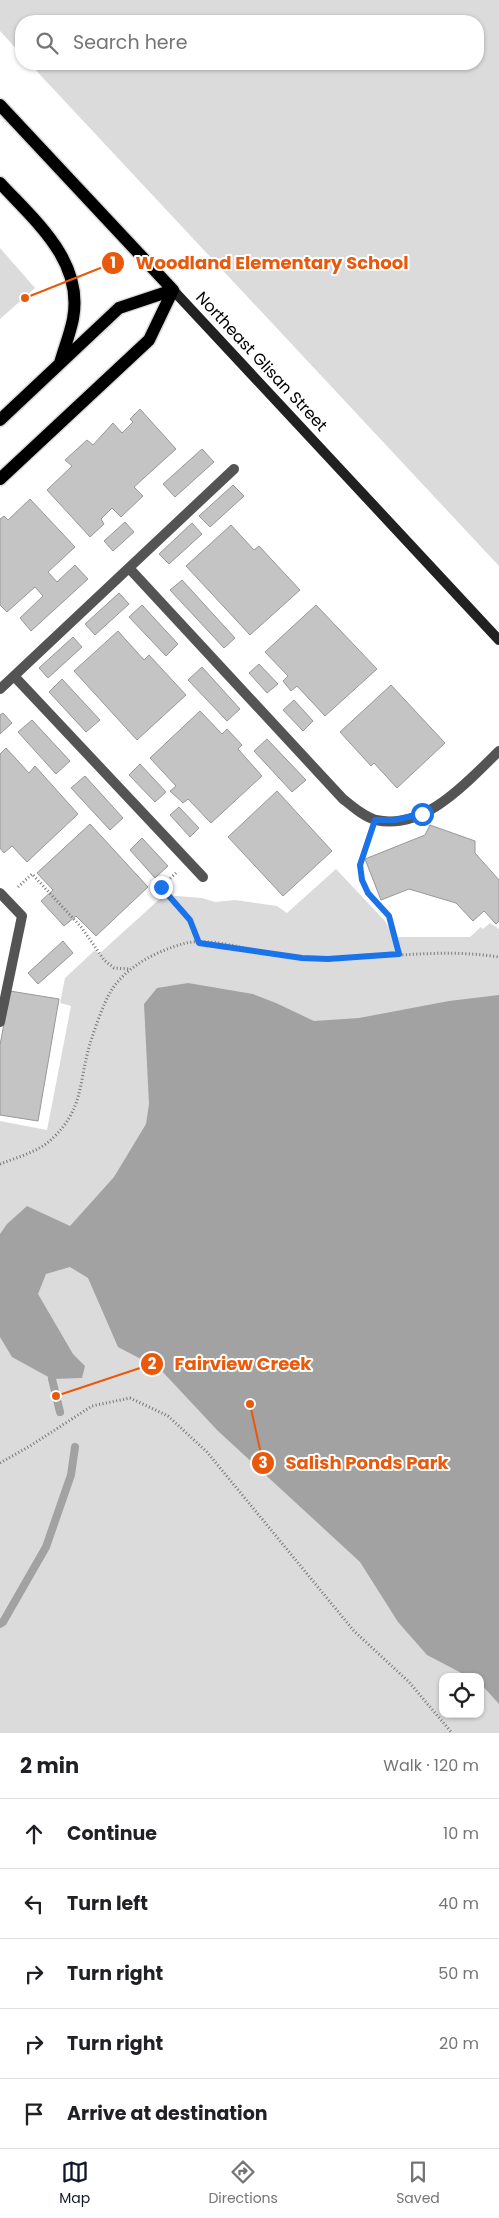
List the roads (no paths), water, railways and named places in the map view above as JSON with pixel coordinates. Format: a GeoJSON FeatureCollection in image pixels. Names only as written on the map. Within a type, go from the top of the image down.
{"type":"FeatureCollection","features":[{"type":"Feature","properties":{"kind":"main road","name":"Northeast Glisan Street"},"geometry":{"type":"LineString","coordinates":[[0,105],[499,640]]}},
{"type":"Feature","properties":{"kind":"main road"},"geometry":{"type":"LineString","coordinates":[[0,183],[51,238],[69,270],[73,288],[73,318],[60,364]]}},
{"type":"Feature","properties":{"kind":"main road"},"geometry":{"type":"LineString","coordinates":[[0,420],[119,308],[173,290]]}},
{"type":"Feature","properties":{"kind":"main road"},"geometry":{"type":"LineString","coordinates":[[0,479],[149,340],[173,290]]}},
{"type":"Feature","properties":{"kind":"lane"},"geometry":{"type":"LineString","coordinates":[[0,689],[234,469]]}},
{"type":"Feature","properties":{"kind":"lane"},"geometry":{"type":"LineString","coordinates":[[129,568],[343,799],[360,812],[375,820],[395,820],[422,814],[446,800],[499,751]]}},
{"type":"Feature","properties":{"kind":"lane"},"geometry":{"type":"LineString","coordinates":[[14,676],[203,877]]}},
{"type":"Feature","properties":{"kind":"lane"},"geometry":{"type":"LineString","coordinates":[[0,1022],[22,916],[3,896]]}},
{"type":"Feature","properties":{"kind":"waterway"},"geometry":{"type":"LineString","coordinates":[[52,1379],[60,1412]]}},
{"type":"Feature","properties":{"kind":"waterway"},"geometry":{"type":"LineString","coordinates":[[0,1624],[3,1622],[46,1547],[71,1475],[75,1447]]}},
{"type":"Feature","properties":{"kind":"place","name":"Woodland Elementary School"},"geometry":{"type":"Point","coordinates":[25,298]}},
{"type":"Feature","properties":{"kind":"place","name":"Fairview Creek"},"geometry":{"type":"Point","coordinates":[56,1396]}},
{"type":"Feature","properties":{"kind":"place","name":"Salish Ponds Park"},"geometry":{"type":"Point","coordinates":[250,1404]}}]}
